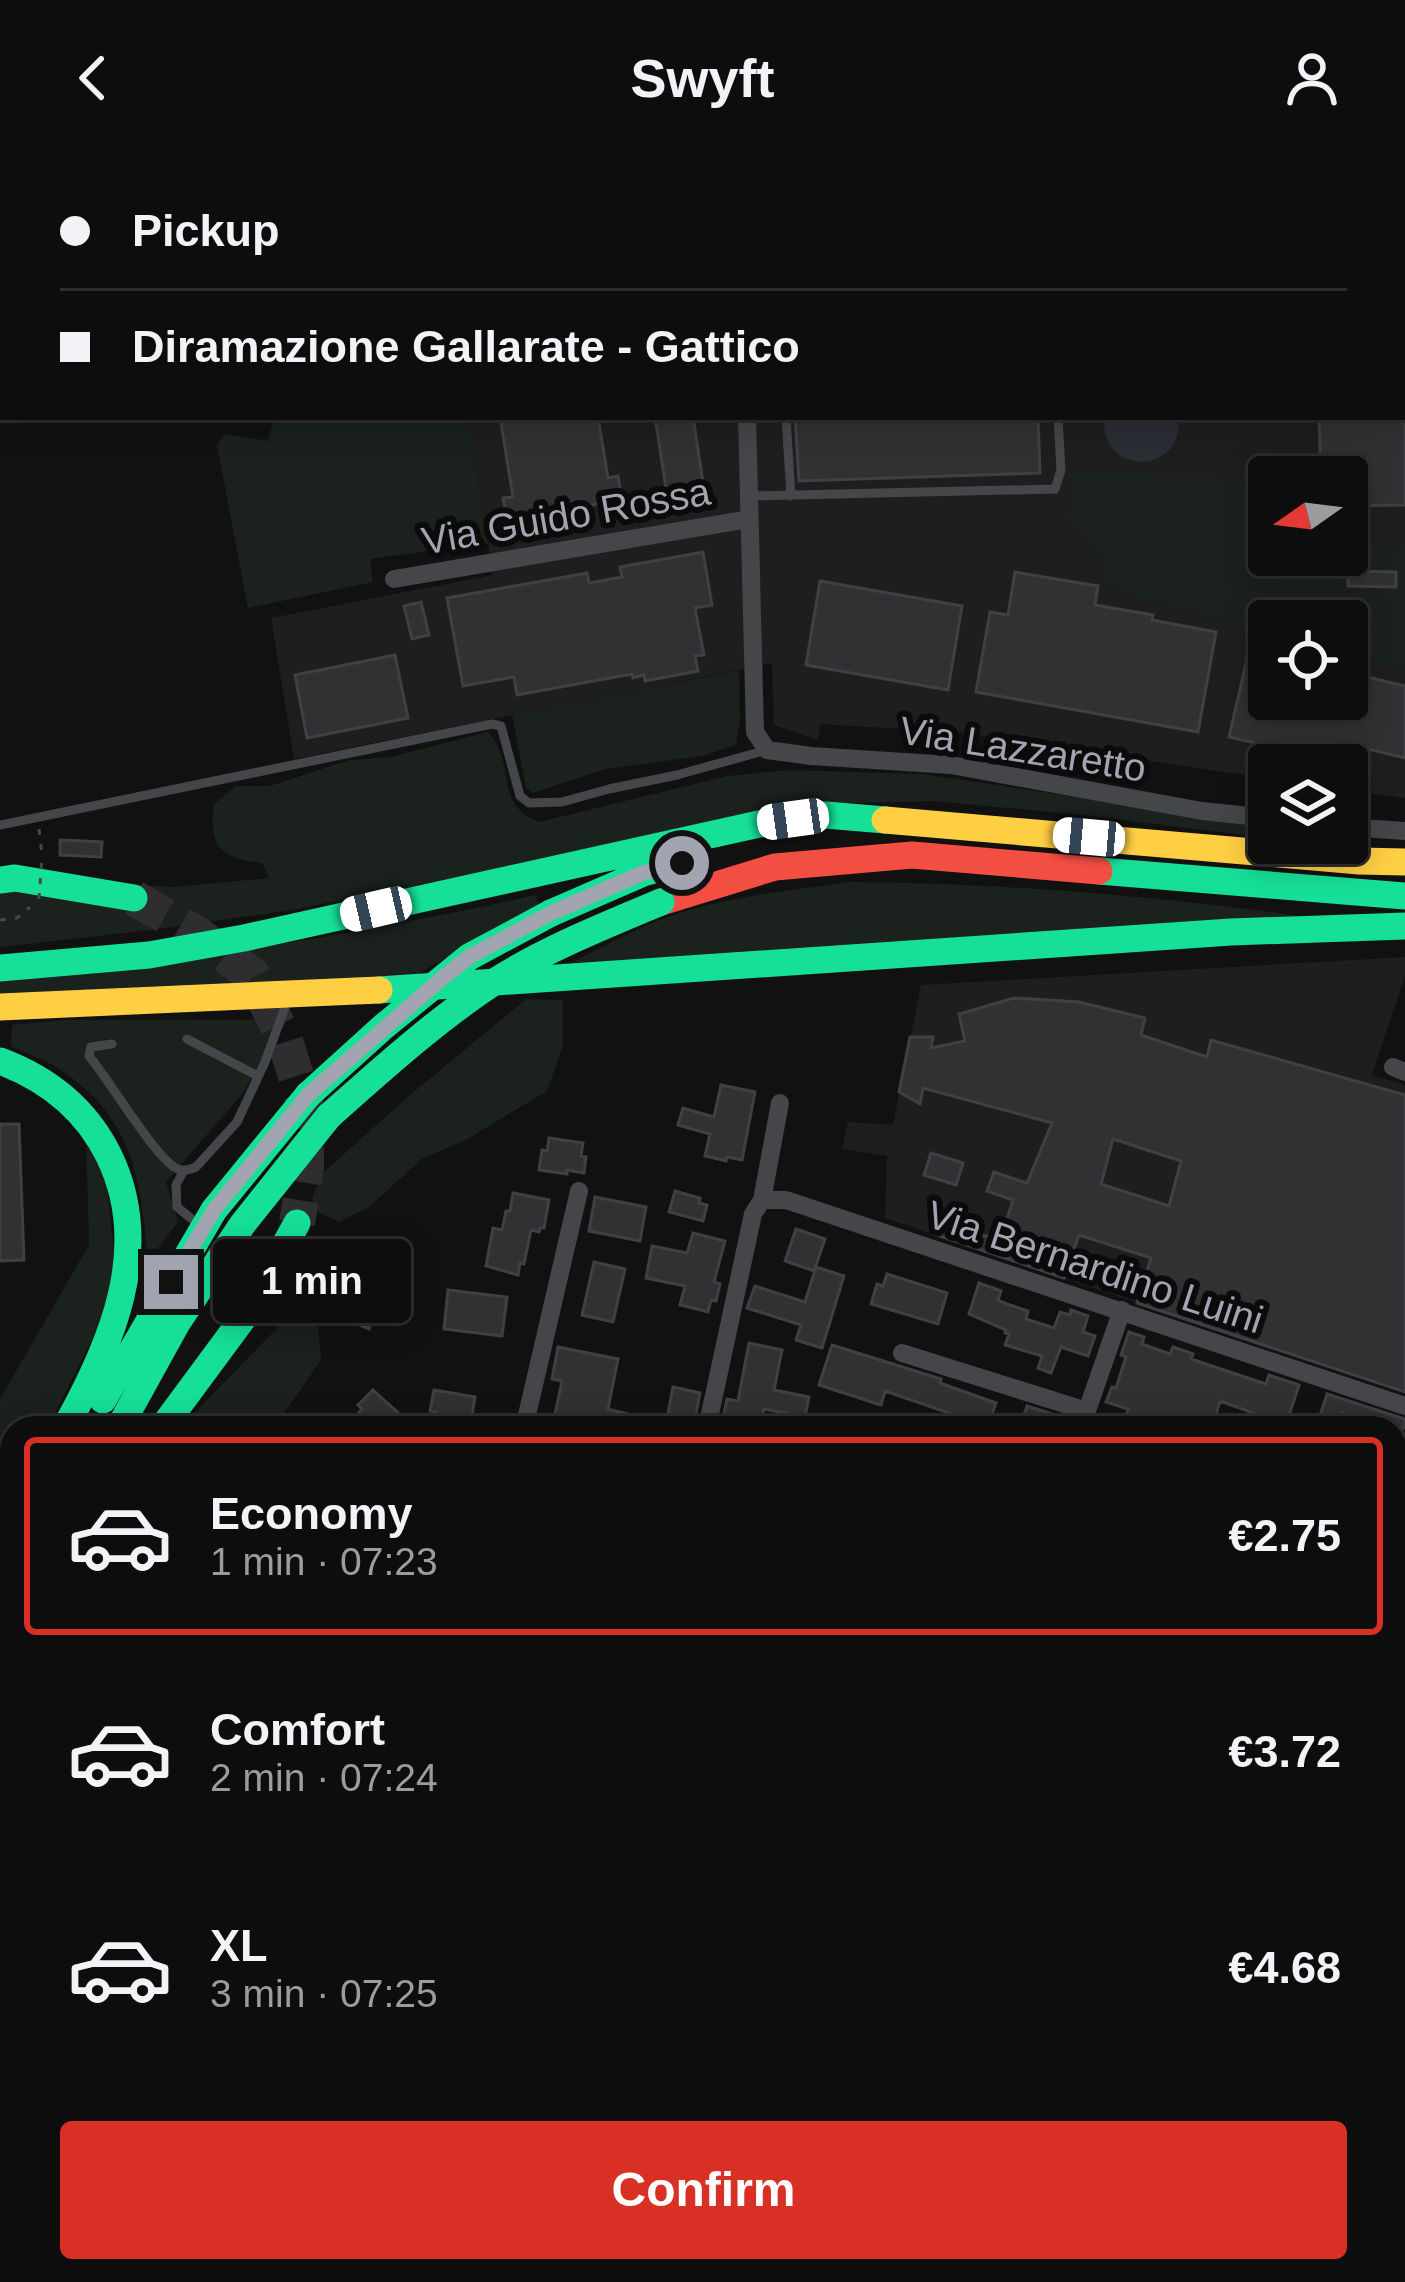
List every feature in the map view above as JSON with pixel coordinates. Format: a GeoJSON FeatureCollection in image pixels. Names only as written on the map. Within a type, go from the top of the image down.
{"type":"FeatureCollection","features":[{"type":"Feature","properties":{"kind":"main road"},"geometry":{"type":"LineString","coordinates":[[0,968],[149,955],[225,942],[760,824],[826,814],[1405,862]]}},
{"type":"Feature","properties":{"kind":"main road"},"geometry":{"type":"LineString","coordinates":[[93,1416],[214,1210],[308,1095],[469,957],[551,913],[643,873],[761,844],[909,822]]}},
{"type":"Feature","properties":{"kind":"main road"},"geometry":{"type":"LineString","coordinates":[[126,1416],[177,1323],[242,1226],[329,1116],[404,1048],[494,983],[566,942],[661,902],[775,867],[912,855],[1405,896]]}},
{"type":"Feature","properties":{"kind":"main road"},"geometry":{"type":"LineString","coordinates":[[0,880],[15,878],[134,898]]}},
{"type":"Feature","properties":{"kind":"main road"},"geometry":{"type":"LineString","coordinates":[[0,1007],[288,996],[1231,932],[1405,926]]}},
{"type":"Feature","properties":{"kind":"main road"},"geometry":{"type":"LineString","coordinates":[[0,1061],[43,1080],[84,1113],[123,1183],[130,1214],[121,1308],[72,1416]]}},
{"type":"Feature","properties":{"kind":"main road"},"geometry":{"type":"LineString","coordinates":[[171,1416],[248,1313],[297,1223]]}},
{"type":"Feature","properties":{"kind":"street","name":"Via Guido Rossa"},"geometry":{"type":"LineString","coordinates":[[747,420],[755,731],[767,750]]}},
{"type":"Feature","properties":{"kind":"street","name":"Via Guido Rossa"},"geometry":{"type":"LineString","coordinates":[[394,579],[749,519]]}},
{"type":"Feature","properties":{"kind":"street","name":"Via Lazzaretto"},"geometry":{"type":"LineString","coordinates":[[767,750],[951,765],[1248,816]]}},
{"type":"Feature","properties":{"kind":"street"},"geometry":{"type":"LineString","coordinates":[[1368,828],[1405,831]]}},
{"type":"Feature","properties":{"kind":"street"},"geometry":{"type":"LineString","coordinates":[[710,1416],[753,1214],[763,1200],[780,1103]]}},
{"type":"Feature","properties":{"kind":"street"},"geometry":{"type":"LineString","coordinates":[[527,1416],[579,1191]]}},
{"type":"Feature","properties":{"kind":"street","name":"Via Bernardino Luini"},"geometry":{"type":"LineString","coordinates":[[763,1200],[786,1200],[1405,1406]]}},
{"type":"Feature","properties":{"kind":"street"},"geometry":{"type":"LineString","coordinates":[[1085,1416],[1121,1310]]}},
{"type":"Feature","properties":{"kind":"street"},"geometry":{"type":"LineString","coordinates":[[902,1353],[1076,1416]]}},
{"type":"Feature","properties":{"kind":"lane"},"geometry":{"type":"LineString","coordinates":[[786,420],[791,496]]}},
{"type":"Feature","properties":{"kind":"lane"},"geometry":{"type":"LineString","coordinates":[[749,496],[1055,489],[1060,470],[1058,420]]}},
{"type":"Feature","properties":{"kind":"lane"},"geometry":{"type":"LineString","coordinates":[[0,825],[492,724],[501,726],[520,796],[529,803],[562,802],[767,750]]}},
{"type":"Feature","properties":{"kind":"lane"},"geometry":{"type":"LineString","coordinates":[[112,1044],[91,1047],[89,1056],[160,1153],[177,1169],[196,1167],[237,1122],[288,996]]}},
{"type":"Feature","properties":{"kind":"lane"},"geometry":{"type":"LineString","coordinates":[[187,1039],[258,1076]]}},
{"type":"Feature","properties":{"kind":"lane"},"geometry":{"type":"LineString","coordinates":[[184,1170],[176,1185],[177,1207],[198,1224]]}},
{"type":"Feature","properties":{"kind":"path"},"geometry":{"type":"LineString","coordinates":[[0,920],[16,918],[39,899],[42,857],[37,819]]}},
{"type":"Feature","properties":{"kind":"shaded area"},"geometry":{"type":"Polygon","coordinates":[[[273,420],[469,420],[488,543],[370,559],[373,582],[248,608],[217,445],[225,434],[268,441],[273,420]]]}},
{"type":"Feature","properties":{"kind":"shaded area"},"geometry":{"type":"Polygon","coordinates":[[[469,420],[1405,420],[1405,548],[1368,548],[1368,456],[1248,456],[1248,480],[1099,553],[1104,579],[1121,593],[1248,627],[1248,720],[1368,720],[1368,659],[1405,669],[1405,798],[1368,793],[1368,744],[1248,744],[1248,776],[967,733],[820,724],[818,740],[774,725],[772,663],[294,759],[271,618],[493,575],[469,420]]]}},
{"type":"Feature","properties":{"kind":"shaded area"},"geometry":{"type":"Polygon","coordinates":[[[1104,420],[1178,420],[1177,436],[1169,450],[1142,462],[1115,451],[1106,437],[1104,420]]]}},
{"type":"Feature","properties":{"kind":"shaded area"},"geometry":{"type":"Polygon","coordinates":[[[1074,471],[1248,478],[1248,576],[1368,576],[1368,548],[1405,548],[1405,669],[1368,659],[1368,600],[1248,600],[1248,627],[1121,593],[1104,579],[1099,553],[1069,520],[1074,471]]]}},
{"type":"Feature","properties":{"kind":"shaded area"},"geometry":{"type":"Polygon","coordinates":[[[739,670],[736,745],[702,756],[606,769],[532,793],[526,787],[512,715],[739,670]]]}},
{"type":"Feature","properties":{"kind":"shaded area"},"geometry":{"type":"Polygon","coordinates":[[[488,732],[502,757],[515,805],[539,822],[727,776],[789,770],[923,774],[1248,823],[1248,835],[933,801],[823,804],[292,910],[0,947],[0,891],[173,887],[269,878],[262,863],[236,858],[220,848],[213,830],[214,804],[236,786],[270,786],[349,760],[390,757],[488,732]]]}},
{"type":"Feature","properties":{"kind":"shaded area"},"geometry":{"type":"Polygon","coordinates":[[[851,882],[1087,893],[1322,919],[571,963],[647,925],[696,908],[851,882]]]}},
{"type":"Feature","properties":{"kind":"shaded area"},"geometry":{"type":"Polygon","coordinates":[[[536,895],[539,905],[414,976],[0,996],[0,982],[269,946],[536,895]]]}},
{"type":"Feature","properties":{"kind":"shaded area"},"geometry":{"type":"Polygon","coordinates":[[[1405,957],[1405,976],[1372,1075],[1405,1085],[1405,1393],[885,1218],[887,1156],[842,1149],[848,1122],[893,1125],[921,985],[1405,957]]]}},
{"type":"Feature","properties":{"kind":"shaded area"},"geometry":{"type":"Polygon","coordinates":[[[526,999],[563,1000],[563,1045],[547,1091],[464,1141],[423,1158],[369,1207],[339,1222],[316,1211],[312,1197],[325,1171],[526,999]]]}},
{"type":"Feature","properties":{"kind":"shaded area"},"geometry":{"type":"Polygon","coordinates":[[[288,1019],[243,1093],[166,1182],[178,1222],[148,1261],[137,1179],[119,1131],[86,1090],[56,1067],[11,1046],[12,1025],[66,1020],[288,1019]]]}},
{"type":"Feature","properties":{"kind":"shaded area"},"geometry":{"type":"Polygon","coordinates":[[[86,1136],[104,1155],[116,1272],[97,1330],[53,1416],[0,1416],[0,1399],[89,1245],[86,1136]]]}},
{"type":"Feature","properties":{"kind":"shaded area"},"geometry":{"type":"Polygon","coordinates":[[[315,1289],[321,1360],[282,1416],[192,1416],[315,1289]]]}},
{"type":"Feature","properties":{"kind":"building"},"geometry":{"type":"Polygon","coordinates":[[[500,420],[598,420],[608,478],[618,476],[622,500],[507,519],[503,498],[513,497],[500,420]]]}},
{"type":"Feature","properties":{"kind":"building"},"geometry":{"type":"Polygon","coordinates":[[[655,420],[693,420],[706,502],[669,508],[655,420]]]}},
{"type":"Feature","properties":{"kind":"building"},"geometry":{"type":"Polygon","coordinates":[[[795,420],[1038,420],[1040,473],[799,481],[795,420]]]}},
{"type":"Feature","properties":{"kind":"building"},"geometry":{"type":"Polygon","coordinates":[[[1319,420],[1405,420],[1405,505],[1368,506],[1368,456],[1320,456],[1319,420]]]}},
{"type":"Feature","properties":{"kind":"building"},"geometry":{"type":"Polygon","coordinates":[[[703,552],[712,605],[695,608],[704,655],[695,656],[698,671],[645,681],[644,675],[633,678],[632,674],[517,695],[514,677],[463,686],[447,598],[587,573],[589,583],[622,577],[620,567],[703,552]]]}},
{"type":"Feature","properties":{"kind":"building"},"geometry":{"type":"Polygon","coordinates":[[[1015,572],[1098,586],[1095,605],[1216,632],[1198,732],[976,692],[990,612],[1008,615],[1015,572]]]}},
{"type":"Feature","properties":{"kind":"building"},"geometry":{"type":"Polygon","coordinates":[[[1396,572],[1396,587],[1348,586],[1348,576],[1396,572]]]}},
{"type":"Feature","properties":{"kind":"building"},"geometry":{"type":"Polygon","coordinates":[[[820,581],[962,606],[948,690],[806,665],[820,581]]]}},
{"type":"Feature","properties":{"kind":"building"},"geometry":{"type":"Polygon","coordinates":[[[421,602],[429,635],[412,639],[404,606],[421,602]]]}},
{"type":"Feature","properties":{"kind":"building"},"geometry":{"type":"Polygon","coordinates":[[[1248,654],[1248,720],[1368,720],[1368,677],[1405,686],[1405,758],[1368,749],[1368,744],[1260,744],[1229,737],[1248,654]]]}},
{"type":"Feature","properties":{"kind":"building"},"geometry":{"type":"Polygon","coordinates":[[[395,655],[408,718],[307,738],[295,675],[395,655]]]}},
{"type":"Feature","properties":{"kind":"building"},"geometry":{"type":"Polygon","coordinates":[[[60,840],[102,842],[101,857],[60,855],[60,840]]]}},
{"type":"Feature","properties":{"kind":"building"},"geometry":{"type":"Polygon","coordinates":[[[1014,998],[1079,1002],[1145,1018],[1141,1035],[1207,1057],[1211,1040],[1405,1095],[1405,1392],[1137,1303],[1151,1258],[1079,1235],[1064,1278],[934,1234],[939,1220],[1000,1241],[1013,1200],[987,1191],[994,1172],[1027,1183],[1052,1123],[923,1088],[920,1104],[899,1092],[910,1037],[933,1037],[931,1048],[965,1041],[959,1014],[1014,998]],[[1113,1139],[1101,1184],[1169,1206],[1181,1161],[1113,1139]]]}},
{"type":"Feature","properties":{"kind":"building"},"geometry":{"type":"Polygon","coordinates":[[[721,1085],[755,1092],[742,1160],[705,1156],[710,1134],[678,1125],[683,1108],[714,1117],[721,1085]]]}},
{"type":"Feature","properties":{"kind":"building"},"geometry":{"type":"Polygon","coordinates":[[[0,1124],[19,1124],[24,1260],[0,1261],[0,1124]]]}},
{"type":"Feature","properties":{"kind":"building"},"geometry":{"type":"Polygon","coordinates":[[[549,1138],[583,1143],[584,1173],[539,1170],[549,1138]]]}},
{"type":"Feature","properties":{"kind":"building"},"geometry":{"type":"Polygon","coordinates":[[[931,1153],[963,1163],[956,1185],[924,1175],[931,1153]]]}},
{"type":"Feature","properties":{"kind":"building"},"geometry":{"type":"Polygon","coordinates":[[[675,1191],[700,1198],[699,1203],[707,1205],[703,1221],[669,1212],[675,1191]]]}},
{"type":"Feature","properties":{"kind":"building"},"geometry":{"type":"Polygon","coordinates":[[[513,1193],[549,1200],[544,1228],[531,1230],[518,1275],[486,1266],[493,1228],[502,1230],[513,1193]]]}},
{"type":"Feature","properties":{"kind":"building"},"geometry":{"type":"Polygon","coordinates":[[[595,1197],[646,1207],[640,1241],[589,1231],[595,1197]]]}},
{"type":"Feature","properties":{"kind":"building"},"geometry":{"type":"Polygon","coordinates":[[[796,1229],[825,1239],[814,1271],[785,1261],[796,1229]]]}},
{"type":"Feature","properties":{"kind":"building"},"geometry":{"type":"Polygon","coordinates":[[[693,1233],[725,1241],[714,1282],[720,1284],[716,1301],[711,1300],[708,1312],[680,1305],[685,1286],[646,1278],[652,1246],[687,1253],[693,1233]]]}},
{"type":"Feature","properties":{"kind":"building"},"geometry":{"type":"Polygon","coordinates":[[[594,1262],[625,1269],[613,1322],[582,1315],[594,1262]]]}},
{"type":"Feature","properties":{"kind":"building"},"geometry":{"type":"Polygon","coordinates":[[[816,1267],[844,1276],[822,1348],[796,1340],[801,1325],[747,1308],[755,1286],[805,1302],[816,1267]]]}},
{"type":"Feature","properties":{"kind":"building"},"geometry":{"type":"Polygon","coordinates":[[[887,1274],[947,1293],[938,1324],[871,1304],[877,1284],[883,1286],[887,1274]]]}},
{"type":"Feature","properties":{"kind":"building"},"geometry":{"type":"Polygon","coordinates":[[[979,1283],[1001,1291],[998,1300],[1028,1311],[1026,1319],[1054,1328],[1060,1312],[1088,1316],[1083,1332],[1095,1336],[1088,1356],[1061,1347],[1051,1373],[1038,1368],[1042,1356],[1005,1345],[1006,1330],[969,1314],[979,1283]]]}},
{"type":"Feature","properties":{"kind":"building"},"geometry":{"type":"Polygon","coordinates":[[[358,1285],[382,1295],[369,1329],[345,1319],[358,1285]]]}},
{"type":"Feature","properties":{"kind":"building"},"geometry":{"type":"Polygon","coordinates":[[[448,1290],[507,1297],[502,1336],[444,1329],[448,1290]]]}},
{"type":"Feature","properties":{"kind":"building"},"geometry":{"type":"Polygon","coordinates":[[[1129,1332],[1144,1337],[1142,1344],[1170,1354],[1173,1347],[1193,1354],[1191,1359],[1266,1384],[1269,1375],[1299,1385],[1289,1416],[1255,1416],[1220,1401],[1216,1416],[1126,1416],[1128,1409],[1106,1402],[1126,1357],[1121,1355],[1129,1332]]]}},
{"type":"Feature","properties":{"kind":"building"},"geometry":{"type":"Polygon","coordinates":[[[749,1343],[782,1350],[774,1390],[809,1397],[805,1416],[764,1409],[763,1416],[723,1416],[727,1399],[738,1401],[749,1343]]]}},
{"type":"Feature","properties":{"kind":"building"},"geometry":{"type":"Polygon","coordinates":[[[832,1345],[941,1379],[940,1383],[996,1403],[991,1416],[951,1416],[885,1391],[881,1405],[819,1385],[832,1345]]]}},
{"type":"Feature","properties":{"kind":"building"},"geometry":{"type":"Polygon","coordinates":[[[558,1347],[618,1359],[608,1409],[636,1416],[555,1416],[562,1381],[552,1379],[558,1347]]]}},
{"type":"Feature","properties":{"kind":"building"},"geometry":{"type":"Polygon","coordinates":[[[673,1387],[700,1393],[696,1416],[668,1413],[673,1387]]]}},
{"type":"Feature","properties":{"kind":"building"},"geometry":{"type":"Polygon","coordinates":[[[373,1390],[402,1416],[356,1416],[362,1409],[358,1405],[373,1390]]]}},
{"type":"Feature","properties":{"kind":"building"},"geometry":{"type":"Polygon","coordinates":[[[434,1390],[475,1397],[472,1416],[435,1416],[430,1411],[434,1390]]]}},
{"type":"Feature","properties":{"kind":"building"},"geometry":{"type":"Polygon","coordinates":[[[1327,1394],[1396,1416],[1342,1413],[1320,1416],[1327,1394]]]}},
{"type":"Feature","properties":{"kind":"building"},"geometry":{"type":"Polygon","coordinates":[[[1027,1406],[1059,1416],[1024,1416],[1027,1406]]]}},
{"type":"Feature","properties":{"kind":"tunnel"},"geometry":{"type":"LineString","coordinates":[[134,898],[197,934],[253,976],[284,1038],[306,1107],[306,1168],[297,1223]]}},
{"type":"Feature","properties":{"kind":"traffic: fast"},"geometry":{"type":"LineString","coordinates":[[0,968],[149,955],[244,938],[759,824],[826,815],[885,820]]}},
{"type":"Feature","properties":{"kind":"traffic: fast"},"geometry":{"type":"LineString","coordinates":[[551,913],[670,866]]}},
{"type":"Feature","properties":{"kind":"traffic: fast"},"geometry":{"type":"LineString","coordinates":[[1099,871],[1405,896]]}},
{"type":"Feature","properties":{"kind":"traffic: fast"},"geometry":{"type":"LineString","coordinates":[[0,880],[15,878],[134,898]]}},
{"type":"Feature","properties":{"kind":"traffic: fast"},"geometry":{"type":"LineString","coordinates":[[329,1116],[430,1029],[494,982],[661,902]]}},
{"type":"Feature","properties":{"kind":"traffic: fast"},"geometry":{"type":"LineString","coordinates":[[308,1095],[469,957],[551,913]]}},
{"type":"Feature","properties":{"kind":"traffic: fast"},"geometry":{"type":"LineString","coordinates":[[379,990],[1231,932],[1405,926]]}},
{"type":"Feature","properties":{"kind":"traffic: fast"},"geometry":{"type":"LineString","coordinates":[[0,1061],[50,1087],[77,1110],[100,1139],[122,1191],[128,1226],[121,1296],[98,1364],[71,1416]]}},
{"type":"Feature","properties":{"kind":"traffic: fast"},"geometry":{"type":"LineString","coordinates":[[103,1400],[214,1210],[308,1095]]}},
{"type":"Feature","properties":{"kind":"traffic: fast"},"geometry":{"type":"LineString","coordinates":[[126,1416],[177,1323],[242,1225],[329,1116]]}},
{"type":"Feature","properties":{"kind":"traffic: fast"},"geometry":{"type":"LineString","coordinates":[[171,1416],[247,1313],[297,1223]]}},
{"type":"Feature","properties":{"kind":"traffic: slow"},"geometry":{"type":"LineString","coordinates":[[885,820],[1405,862]]}},
{"type":"Feature","properties":{"kind":"traffic: slow"},"geometry":{"type":"LineString","coordinates":[[0,1007],[379,990]]}},
{"type":"Feature","properties":{"kind":"traffic: jam"},"geometry":{"type":"LineString","coordinates":[[661,902],[775,867],[912,855],[1099,871]]}},
{"type":"Feature","properties":{"kind":"route"},"geometry":{"type":"LineString","coordinates":[[171,1282],[214,1210],[308,1095],[440,980],[469,957],[551,913],[643,873],[682,863]]}}]}
